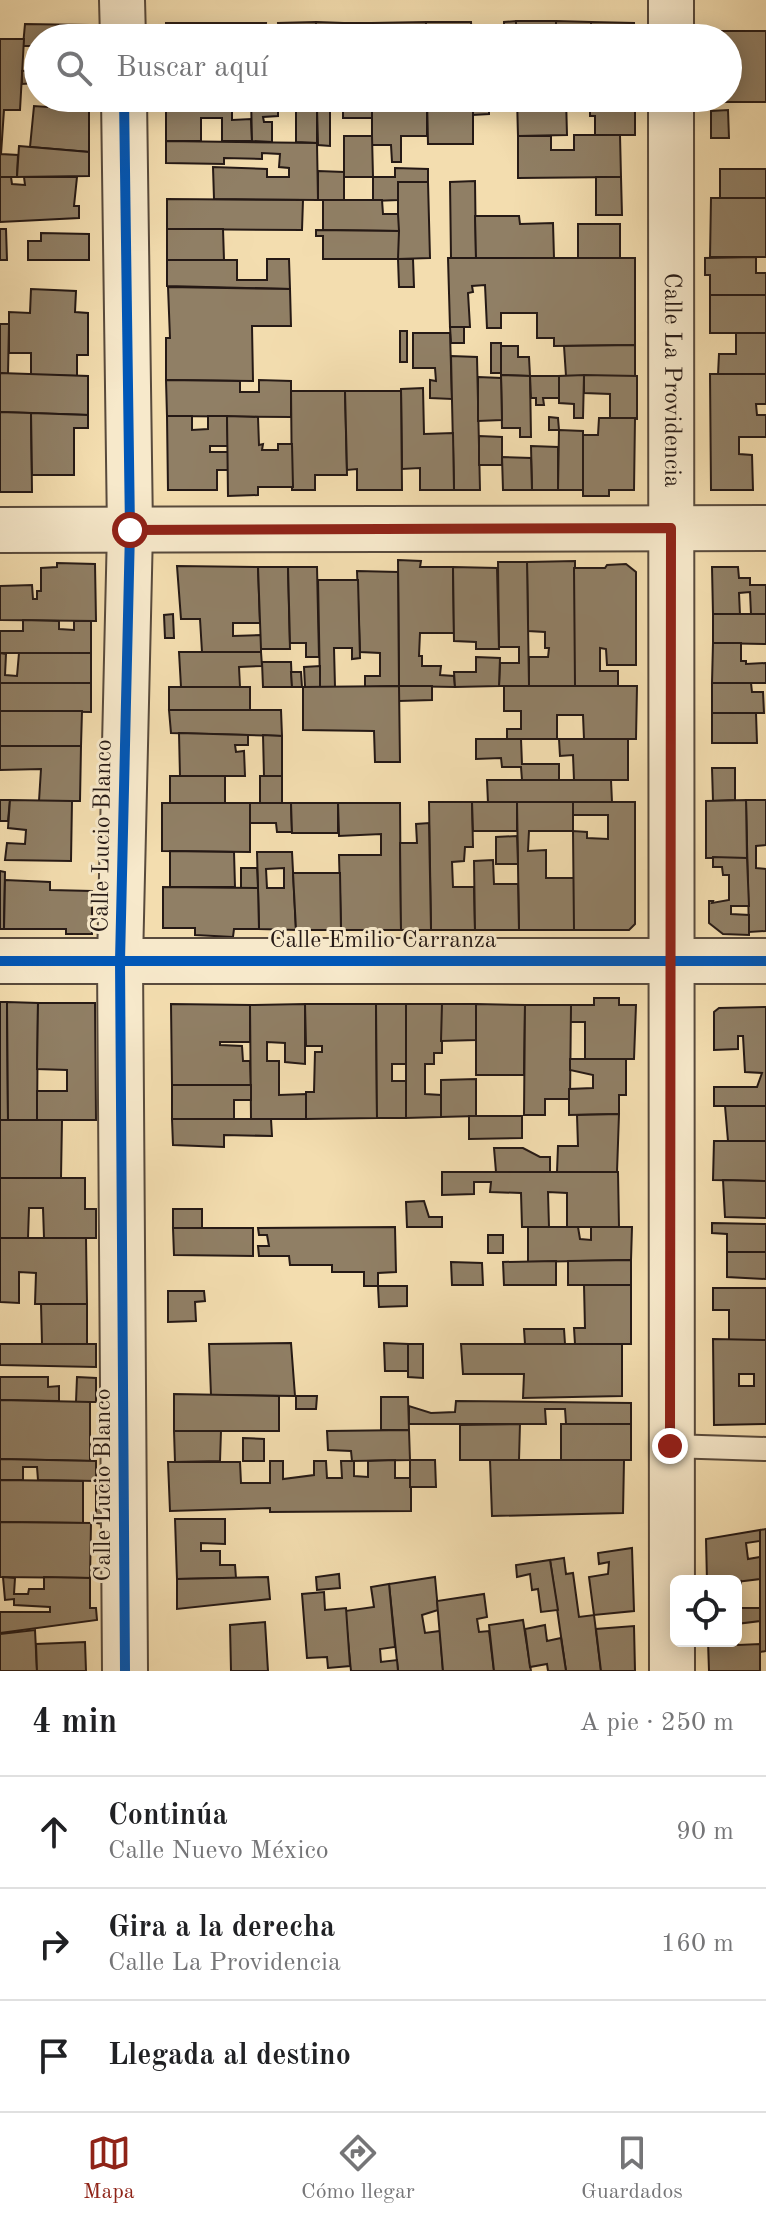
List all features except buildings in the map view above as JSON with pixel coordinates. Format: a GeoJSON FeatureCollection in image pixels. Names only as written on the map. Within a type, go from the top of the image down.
{"type":"FeatureCollection","features":[{"type":"Feature","properties":{"kind":"street"},"geometry":{"type":"LineString","coordinates":[[122,0],[123,24]]}},
{"type":"Feature","properties":{"kind":"street"},"geometry":{"type":"LineString","coordinates":[[671,0],[671,24]]}},
{"type":"Feature","properties":{"kind":"street","name":"Calle Lucio Blanco"},"geometry":{"type":"LineString","coordinates":[[124,112],[130,530],[120,961],[125,1671]]}},
{"type":"Feature","properties":{"kind":"street","name":"Calle La Providencia"},"geometry":{"type":"LineString","coordinates":[[671,112],[672,1671]]}},
{"type":"Feature","properties":{"kind":"street"},"geometry":{"type":"LineString","coordinates":[[0,530],[766,528]]}},
{"type":"Feature","properties":{"kind":"street","name":"Calle Emilio Carranza"},"geometry":{"type":"LineString","coordinates":[[0,961],[766,961]]}},
{"type":"Feature","properties":{"kind":"lane"},"geometry":{"type":"LineString","coordinates":[[670,1446],[766,1449]]}},
{"type":"Feature","properties":{"kind":"cycle path"},"geometry":{"type":"LineString","coordinates":[[124,112],[130,530],[120,961],[125,1671]]}},
{"type":"Feature","properties":{"kind":"cycle path"},"geometry":{"type":"LineString","coordinates":[[0,961],[766,961]]}},
{"type":"Feature","properties":{"kind":"route"},"geometry":{"type":"LineString","coordinates":[[130,530],[671,528],[670,1446]]}}]}
